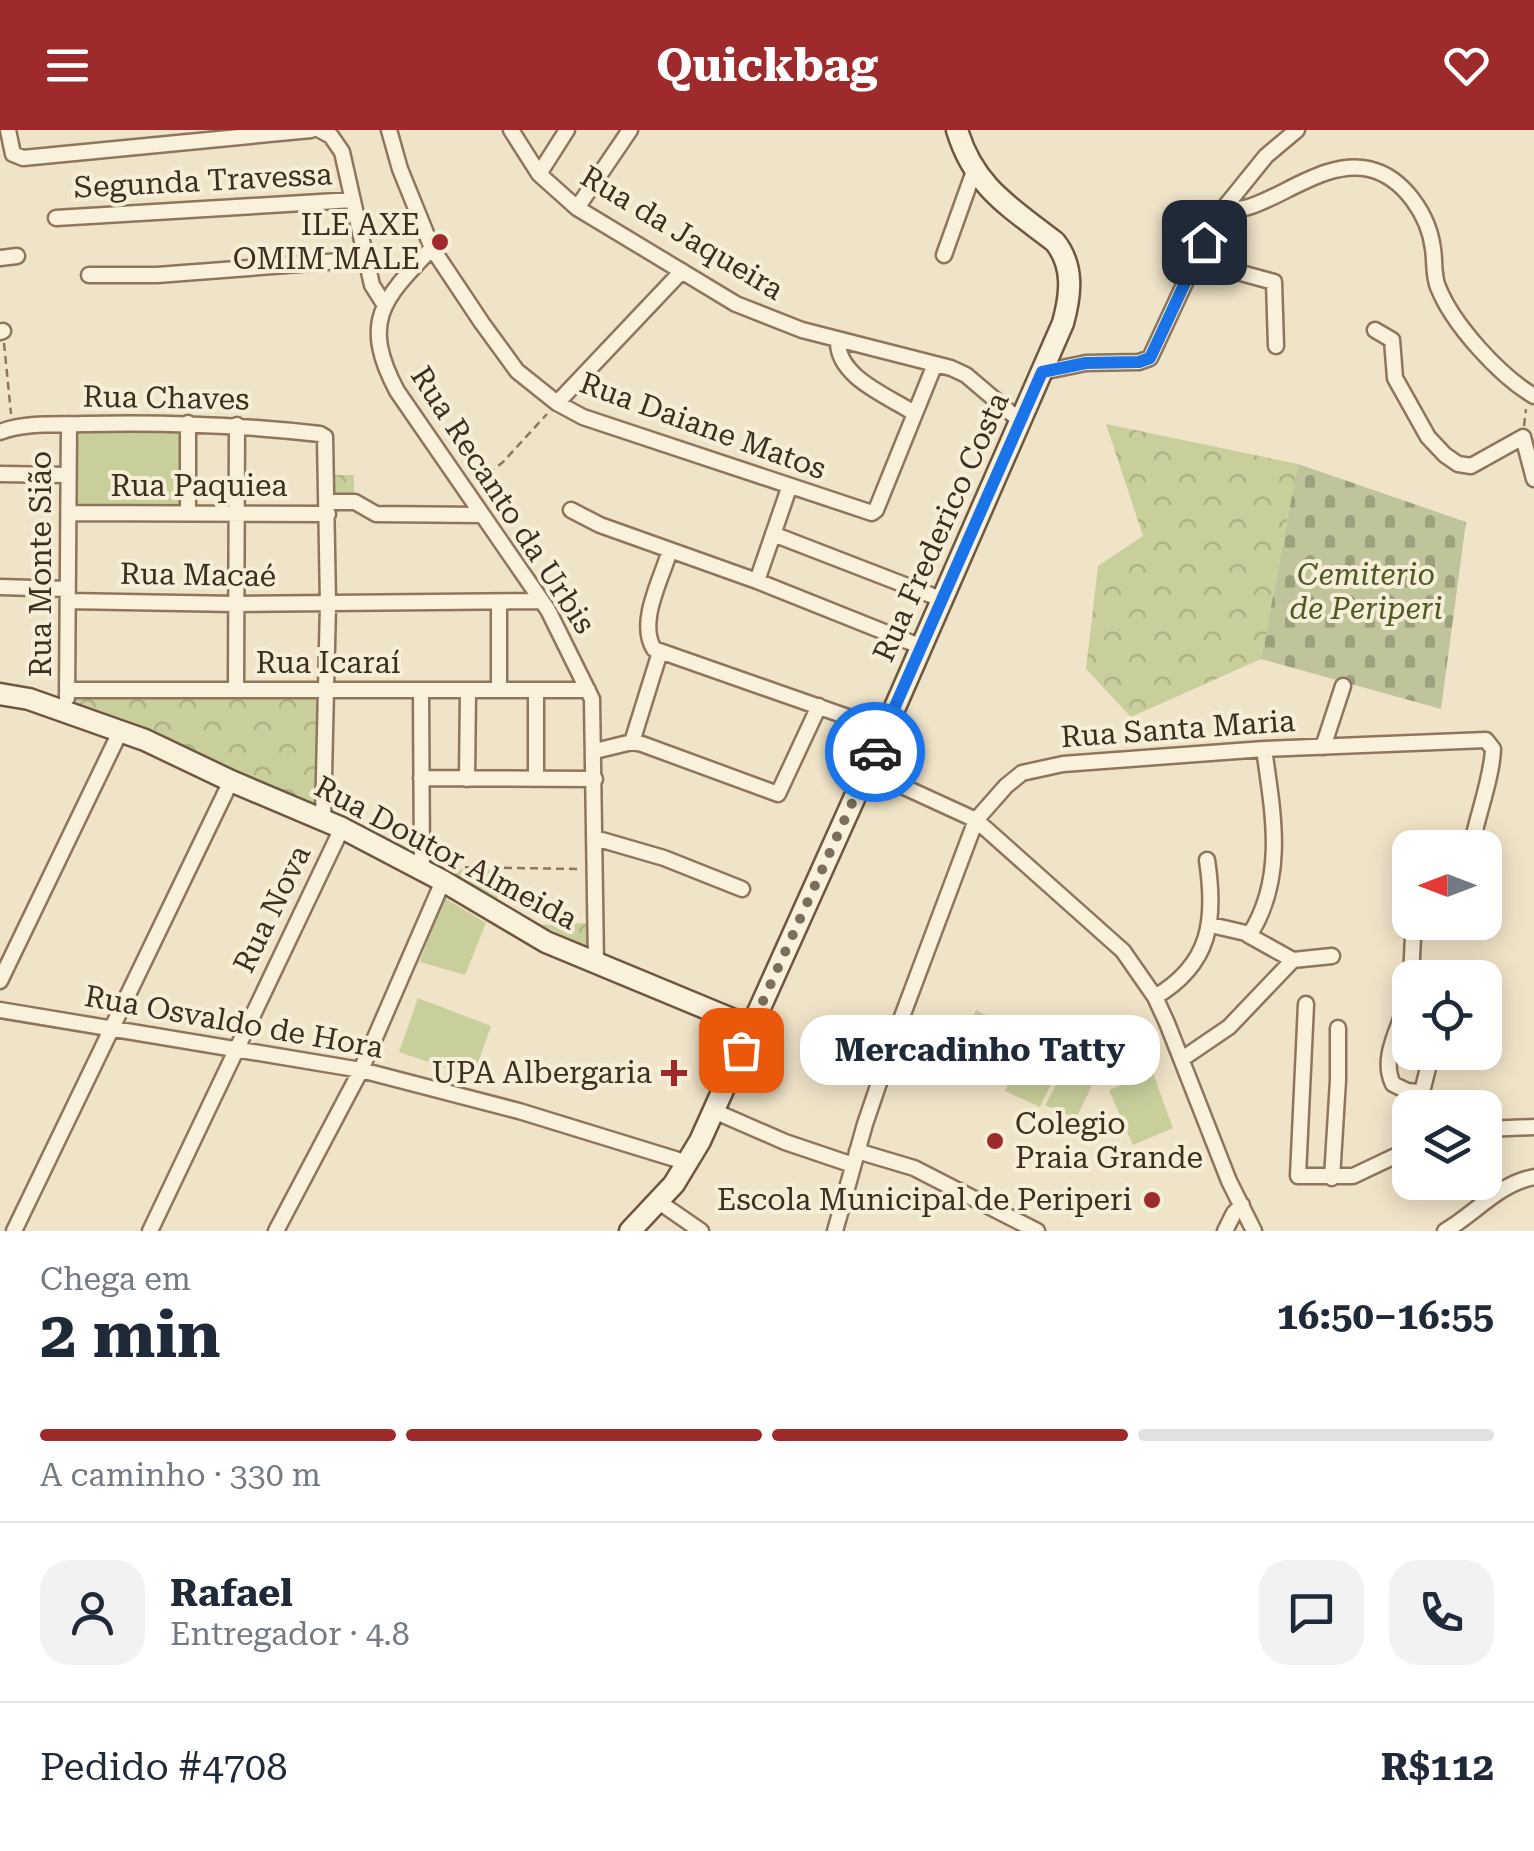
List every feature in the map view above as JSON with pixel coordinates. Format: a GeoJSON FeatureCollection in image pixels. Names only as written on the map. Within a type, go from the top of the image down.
{"type":"FeatureCollection","features":[{"type":"Feature","properties":{"kind":"main road","name":"Rua Frederico Costa"},"geometry":{"type":"LineString","coordinates":[[630,1231],[659,1202],[688,1163],[714,1111],[868,770],[1067,309],[1068,264],[1055,242],[994,194],[974,172],[957,130]]}},
{"type":"Feature","properties":{"kind":"main road","name":"Rua Doutor Almeida"},"geometry":{"type":"LineString","coordinates":[[0,695],[29,699],[122,730],[332,823],[422,868],[546,942],[751,1028]]}},
{"type":"Feature","properties":{"kind":"street"},"geometry":{"type":"LineString","coordinates":[[8,130],[13,154],[23,158],[162,137],[311,130]]}},
{"type":"Feature","properties":{"kind":"street","name":"Rua Recanto da Urbis"},"geometry":{"type":"LineString","coordinates":[[323,130],[342,152],[374,291],[384,304],[378,337],[386,370],[397,392],[542,601],[594,708],[596,963]]}},
{"type":"Feature","properties":{"kind":"street","name":"Rua Daiane Matos"},"geometry":{"type":"LineString","coordinates":[[388,130],[432,248],[499,349],[517,370],[557,403],[603,426],[874,512],[936,364]]}},
{"type":"Feature","properties":{"kind":"street","name":"Rua da Jaqueira"},"geometry":{"type":"LineString","coordinates":[[512,130],[540,174],[577,208],[682,272],[768,319],[966,375],[1019,420]]}},
{"type":"Feature","properties":{"kind":"street","name":"Rua da Jaqueira"},"geometry":{"type":"LineString","coordinates":[[540,174],[567,130]]}},
{"type":"Feature","properties":{"kind":"street"},"geometry":{"type":"LineString","coordinates":[[577,208],[630,130]]}},
{"type":"Feature","properties":{"kind":"street"},"geometry":{"type":"LineString","coordinates":[[1042,372],[1086,363],[1139,362],[1150,358],[1224,208],[1266,156],[1297,130]]}},
{"type":"Feature","properties":{"kind":"street"},"geometry":{"type":"LineString","coordinates":[[1224,208],[1244,210],[1339,169],[1382,173],[1404,190],[1423,216],[1433,247],[1438,288],[1453,313],[1470,338],[1531,394]]}},
{"type":"Feature","properties":{"kind":"street"},"geometry":{"type":"LineString","coordinates":[[944,255],[974,172]]}},
{"type":"Feature","properties":{"kind":"street","name":"Segunda Travessa"},"geometry":{"type":"LineString","coordinates":[[56,218],[353,200]]}},
{"type":"Feature","properties":{"kind":"street"},"geometry":{"type":"LineString","coordinates":[[384,304],[397,284],[432,248]]}},
{"type":"Feature","properties":{"kind":"street"},"geometry":{"type":"LineString","coordinates":[[1198,255],[1230,270],[1274,282],[1276,346]]}},
{"type":"Feature","properties":{"kind":"street"},"geometry":{"type":"LineString","coordinates":[[0,258],[18,256]]}},
{"type":"Feature","properties":{"kind":"street"},"geometry":{"type":"LineString","coordinates":[[89,276],[366,259]]}},
{"type":"Feature","properties":{"kind":"street"},"geometry":{"type":"LineString","coordinates":[[557,403],[682,272]]}},
{"type":"Feature","properties":{"kind":"street"},"geometry":{"type":"LineString","coordinates":[[1375,330],[1392,340],[1395,378],[1428,437],[1444,455],[1470,466],[1523,438],[1534,479]]}},
{"type":"Feature","properties":{"kind":"street"},"geometry":{"type":"LineString","coordinates":[[838,341],[838,356],[848,368],[914,413]]}},
{"type":"Feature","properties":{"kind":"street"},"geometry":{"type":"LineString","coordinates":[[188,423],[188,513]]}},
{"type":"Feature","properties":{"kind":"street","name":"Rua Chaves"},"geometry":{"type":"LineString","coordinates":[[6,430],[69,424],[188,423],[320,434],[327,442],[328,508]]}},
{"type":"Feature","properties":{"kind":"street","name":"Rua Monte Sião"},"geometry":{"type":"LineString","coordinates":[[67,697],[69,424]]}},
{"type":"Feature","properties":{"kind":"street"},"geometry":{"type":"LineString","coordinates":[[236,424],[236,690]]}},
{"type":"Feature","properties":{"kind":"street"},"geometry":{"type":"LineString","coordinates":[[0,474],[68,474]]}},
{"type":"Feature","properties":{"kind":"street"},"geometry":{"type":"LineString","coordinates":[[757,581],[789,488]]}},
{"type":"Feature","properties":{"kind":"street","name":"Rua Paquiea"},"geometry":{"type":"LineString","coordinates":[[68,513],[235,514],[328,508],[355,502],[376,514],[482,516]]}},
{"type":"Feature","properties":{"kind":"street"},"geometry":{"type":"LineString","coordinates":[[328,508],[327,691],[332,823]]}},
{"type":"Feature","properties":{"kind":"street"},"geometry":{"type":"LineString","coordinates":[[571,510],[600,525],[757,581],[922,647]]}},
{"type":"Feature","properties":{"kind":"street"},"geometry":{"type":"LineString","coordinates":[[774,534],[942,599]]}},
{"type":"Feature","properties":{"kind":"street"},"geometry":{"type":"LineString","coordinates":[[670,550],[648,630],[650,644],[660,652],[885,730]]}},
{"type":"Feature","properties":{"kind":"street","name":"Rua Macaé"},"geometry":{"type":"LineString","coordinates":[[0,587],[68,595],[236,604],[542,601]]}},
{"type":"Feature","properties":{"kind":"street"},"geometry":{"type":"LineString","coordinates":[[499,604],[499,690]]}},
{"type":"Feature","properties":{"kind":"street"},"geometry":{"type":"LineString","coordinates":[[632,742],[660,652]]}},
{"type":"Feature","properties":{"kind":"street"},"geometry":{"type":"LineString","coordinates":[[1323,747],[1343,686]]}},
{"type":"Feature","properties":{"kind":"street","name":"Rua Icaraí"},"geometry":{"type":"LineString","coordinates":[[67,697],[236,690],[588,690]]}},
{"type":"Feature","properties":{"kind":"street"},"geometry":{"type":"LineString","coordinates":[[421,690],[422,868]]}},
{"type":"Feature","properties":{"kind":"street"},"geometry":{"type":"LineString","coordinates":[[536,690],[536,779]]}},
{"type":"Feature","properties":{"kind":"street"},"geometry":{"type":"LineString","coordinates":[[467,779],[468,691]]}},
{"type":"Feature","properties":{"kind":"street"},"geometry":{"type":"LineString","coordinates":[[595,752],[632,742],[778,794],[819,706]]}},
{"type":"Feature","properties":{"kind":"street"},"geometry":{"type":"LineString","coordinates":[[0,982],[122,730]]}},
{"type":"Feature","properties":{"kind":"street","name":"Rua Santa Maria"},"geometry":{"type":"LineString","coordinates":[[835,1231],[897,1030],[976,820],[1022,774],[1042,767],[1476,739],[1491,743],[1492,762],[1475,830]]}},
{"type":"Feature","properties":{"kind":"street"},"geometry":{"type":"LineString","coordinates":[[1248,936],[1263,908],[1274,861],[1275,833],[1264,750]]}},
{"type":"Feature","properties":{"kind":"street"},"geometry":{"type":"LineString","coordinates":[[868,770],[976,820],[1123,951],[1155,997],[1254,1231]]}},
{"type":"Feature","properties":{"kind":"street"},"geometry":{"type":"LineString","coordinates":[[421,778],[595,778]]}},
{"type":"Feature","properties":{"kind":"street"},"geometry":{"type":"LineString","coordinates":[[0,1228],[15,1231],[231,781]]}},
{"type":"Feature","properties":{"kind":"street","name":"Rua Nova"},"geometry":{"type":"LineString","coordinates":[[150,1231],[236,1047],[332,823]]}},
{"type":"Feature","properties":{"kind":"street"},"geometry":{"type":"LineString","coordinates":[[595,838],[664,858],[742,890]]}},
{"type":"Feature","properties":{"kind":"street"},"geometry":{"type":"LineString","coordinates":[[1155,997],[1186,975],[1211,925],[1208,860]]}},
{"type":"Feature","properties":{"kind":"street"},"geometry":{"type":"LineString","coordinates":[[276,1231],[361,1070],[443,881]]}},
{"type":"Feature","properties":{"kind":"street"},"geometry":{"type":"LineString","coordinates":[[1211,925],[1248,936],[1293,960],[1332,956]]}},
{"type":"Feature","properties":{"kind":"street"},"geometry":{"type":"LineString","coordinates":[[1182,1058],[1229,1027],[1293,960]]}},
{"type":"Feature","properties":{"kind":"street"},"geometry":{"type":"LineString","coordinates":[[1306,1004],[1304,1094],[1296,1174],[1301,1178],[1352,1176],[1392,1157]]}},
{"type":"Feature","properties":{"kind":"street","name":"Rua Osvaldo de Hora"},"geometry":{"type":"LineString","coordinates":[[0,1010],[361,1070],[519,1111],[688,1163]]}},
{"type":"Feature","properties":{"kind":"street"},"geometry":{"type":"LineString","coordinates":[[1332,1178],[1338,1028]]}},
{"type":"Feature","properties":{"kind":"street"},"geometry":{"type":"LineString","coordinates":[[1392,1050],[1388,1064],[1393,1084],[1414,1092],[1423,1088],[1428,1070]]}},
{"type":"Feature","properties":{"kind":"street"},"geometry":{"type":"LineString","coordinates":[[714,1111],[785,1142],[914,1168],[1037,1231]]}},
{"type":"Feature","properties":{"kind":"street"},"geometry":{"type":"LineString","coordinates":[[1502,1129],[1534,1127]]}},
{"type":"Feature","properties":{"kind":"street"},"geometry":{"type":"LineString","coordinates":[[1445,1231],[1480,1209],[1501,1188],[1534,1177]]}},
{"type":"Feature","properties":{"kind":"street"},"geometry":{"type":"LineString","coordinates":[[659,1202],[701,1231]]}},
{"type":"Feature","properties":{"kind":"street"},"geometry":{"type":"LineString","coordinates":[[1225,1231],[1242,1205]]}},
{"type":"Feature","properties":{"kind":"path"},"geometry":{"type":"LineString","coordinates":[[1,332],[6,430]]}},
{"type":"Feature","properties":{"kind":"path"},"geometry":{"type":"LineString","coordinates":[[1523,438],[1531,394]]}},
{"type":"Feature","properties":{"kind":"path"},"geometry":{"type":"LineString","coordinates":[[466,492],[504,462],[557,403]]}},
{"type":"Feature","properties":{"kind":"path"},"geometry":{"type":"LineString","coordinates":[[422,868],[595,869]]}},
{"type":"Feature","properties":{"kind":"green space"},"geometry":{"type":"Polygon","coordinates":[[[1106,424],[1298,464],[1261,659],[1131,717],[1086,669],[1098,566],[1143,536],[1106,424]]]}},
{"type":"Feature","properties":{"kind":"green space"},"geometry":{"type":"Polygon","coordinates":[[[181,431],[181,504],[75,505],[75,432],[181,431]]]}},
{"type":"Feature","properties":{"kind":"green space","name":"Cemiterio de Periperi"},"geometry":{"type":"Polygon","coordinates":[[[1298,464],[1466,522],[1441,709],[1261,659],[1298,464]]]}},
{"type":"Feature","properties":{"kind":"green space"},"geometry":{"type":"Polygon","coordinates":[[[330,475],[354,475],[354,498],[332,500],[330,475]]]}},
{"type":"Feature","properties":{"kind":"green space"},"geometry":{"type":"Polygon","coordinates":[[[74,695],[319,696],[321,811],[73,705],[74,695]]]}},
{"type":"Feature","properties":{"kind":"green space"},"geometry":{"type":"Polygon","coordinates":[[[430,869],[499,870],[497,903],[430,869]]]}},
{"type":"Feature","properties":{"kind":"green space"},"geometry":{"type":"Polygon","coordinates":[[[443,897],[486,923],[465,975],[420,962],[443,897]]]}},
{"type":"Feature","properties":{"kind":"green space"},"geometry":{"type":"Polygon","coordinates":[[[589,923],[589,947],[540,925],[589,923]]]}},
{"type":"Feature","properties":{"kind":"green space"},"geometry":{"type":"Polygon","coordinates":[[[418,998],[491,1026],[473,1077],[399,1052],[418,998]]]}},
{"type":"Feature","properties":{"kind":"green space"},"geometry":{"type":"Polygon","coordinates":[[[976,1010],[1009,1027],[984,1084],[948,1069],[976,1010]]]}},
{"type":"Feature","properties":{"kind":"green space"},"geometry":{"type":"Polygon","coordinates":[[[1029,1041],[1066,1053],[1040,1107],[1005,1091],[1029,1041]]]}},
{"type":"Feature","properties":{"kind":"green space"},"geometry":{"type":"Polygon","coordinates":[[[1072,1057],[1099,1070],[1076,1119],[1045,1105],[1072,1057]]]}},
{"type":"Feature","properties":{"kind":"green space"},"geometry":{"type":"Polygon","coordinates":[[[1153,1073],[1173,1128],[1133,1145],[1109,1090],[1153,1073]]]}},
{"type":"Feature","properties":{"kind":"way so far"},"geometry":{"type":"LineString","coordinates":[[741,1050],[875,752]]}},
{"type":"Feature","properties":{"kind":"place","name":"ILE AXE OMIM MALE"},"geometry":{"type":"Point","coordinates":[440,242]}},
{"type":"Feature","properties":{"kind":"place","name":"Mercadinho Tatty"},"geometry":{"type":"Point","coordinates":[741,1050]}},
{"type":"Feature","properties":{"kind":"place","name":"UPA Albergaria"},"geometry":{"type":"Point","coordinates":[674,1073]}},
{"type":"Feature","properties":{"kind":"place","name":"Colegio Praia Grande"},"geometry":{"type":"Point","coordinates":[995,1141]}},
{"type":"Feature","properties":{"kind":"place","name":"Escola Municipal de Periperi"},"geometry":{"type":"Point","coordinates":[1152,1200]}},
{"type":"Feature","properties":{"kind":"route"},"geometry":{"type":"LineString","coordinates":[[875,752],[1042,372],[1062,366],[1121,364],[1150,358],[1204,242]]}}]}
